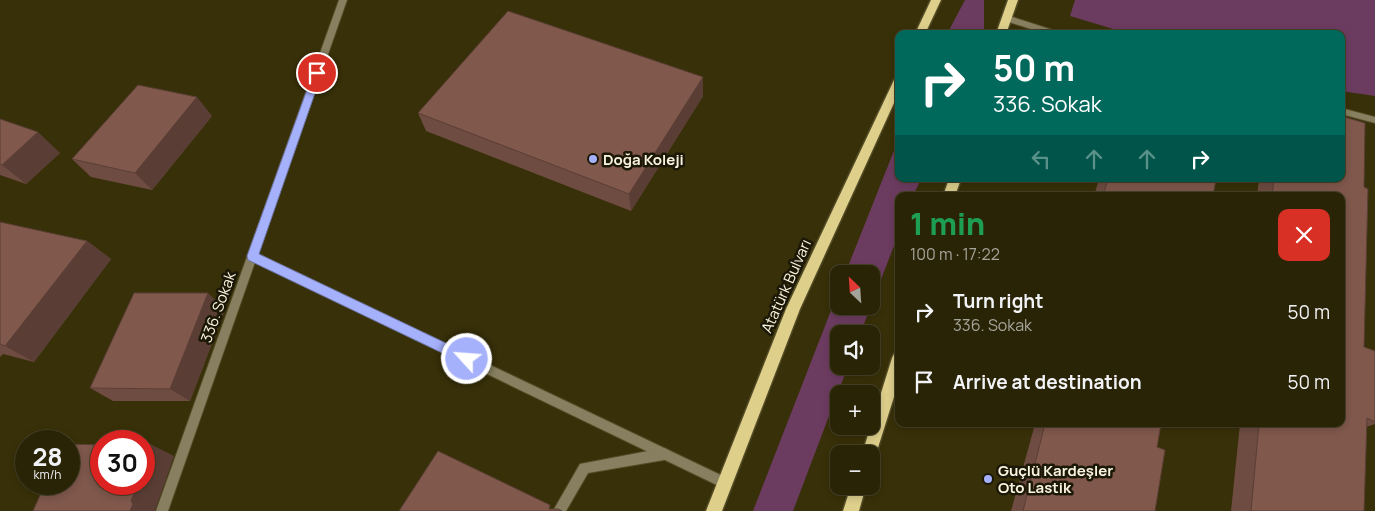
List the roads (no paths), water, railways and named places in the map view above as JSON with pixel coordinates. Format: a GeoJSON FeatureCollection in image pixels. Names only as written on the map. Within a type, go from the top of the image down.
{"type":"FeatureCollection","features":[{"type":"Feature","properties":{"kind":"main road"},"geometry":{"type":"LineString","coordinates":[[922,30],[936,0]]}},
{"type":"Feature","properties":{"kind":"main road"},"geometry":{"type":"LineString","coordinates":[[1004,0],[1006,18]]}},
{"type":"Feature","properties":{"kind":"main road"},"geometry":{"type":"LineString","coordinates":[[1002,30],[1013,0]]}},
{"type":"Feature","properties":{"kind":"main road","name":"Atatürk Bulvarı"},"geometry":{"type":"LineString","coordinates":[[714,511],[793,309],[895,89]]}},
{"type":"Feature","properties":{"kind":"main road"},"geometry":{"type":"LineString","coordinates":[[872,445],[895,371]]}},
{"type":"Feature","properties":{"kind":"main road"},"geometry":{"type":"LineString","coordinates":[[851,511],[856,495]]}},
{"type":"Feature","properties":{"kind":"street","name":"336. Sokak"},"geometry":{"type":"LineString","coordinates":[[162,511],[344,0]]}},
{"type":"Feature","properties":{"kind":"street"},"geometry":{"type":"LineString","coordinates":[[1006,18],[1044,30]]}},
{"type":"Feature","properties":{"kind":"street"},"geometry":{"type":"LineString","coordinates":[[1345,112],[1375,120]]}},
{"type":"Feature","properties":{"kind":"street"},"geometry":{"type":"LineString","coordinates":[[252,256],[725,483]]}},
{"type":"Feature","properties":{"kind":"street"},"geometry":{"type":"LineString","coordinates":[[559,511],[584,468],[664,454]]}},
{"type":"Feature","properties":{"kind":"place","name":"Doğa Koleji"},"geometry":{"type":"Point","coordinates":[593,159]}},
{"type":"Feature","properties":{"kind":"place","name":"Guçlü Kardeşler Oto Lastik"},"geometry":{"type":"Point","coordinates":[988,479]}}]}
